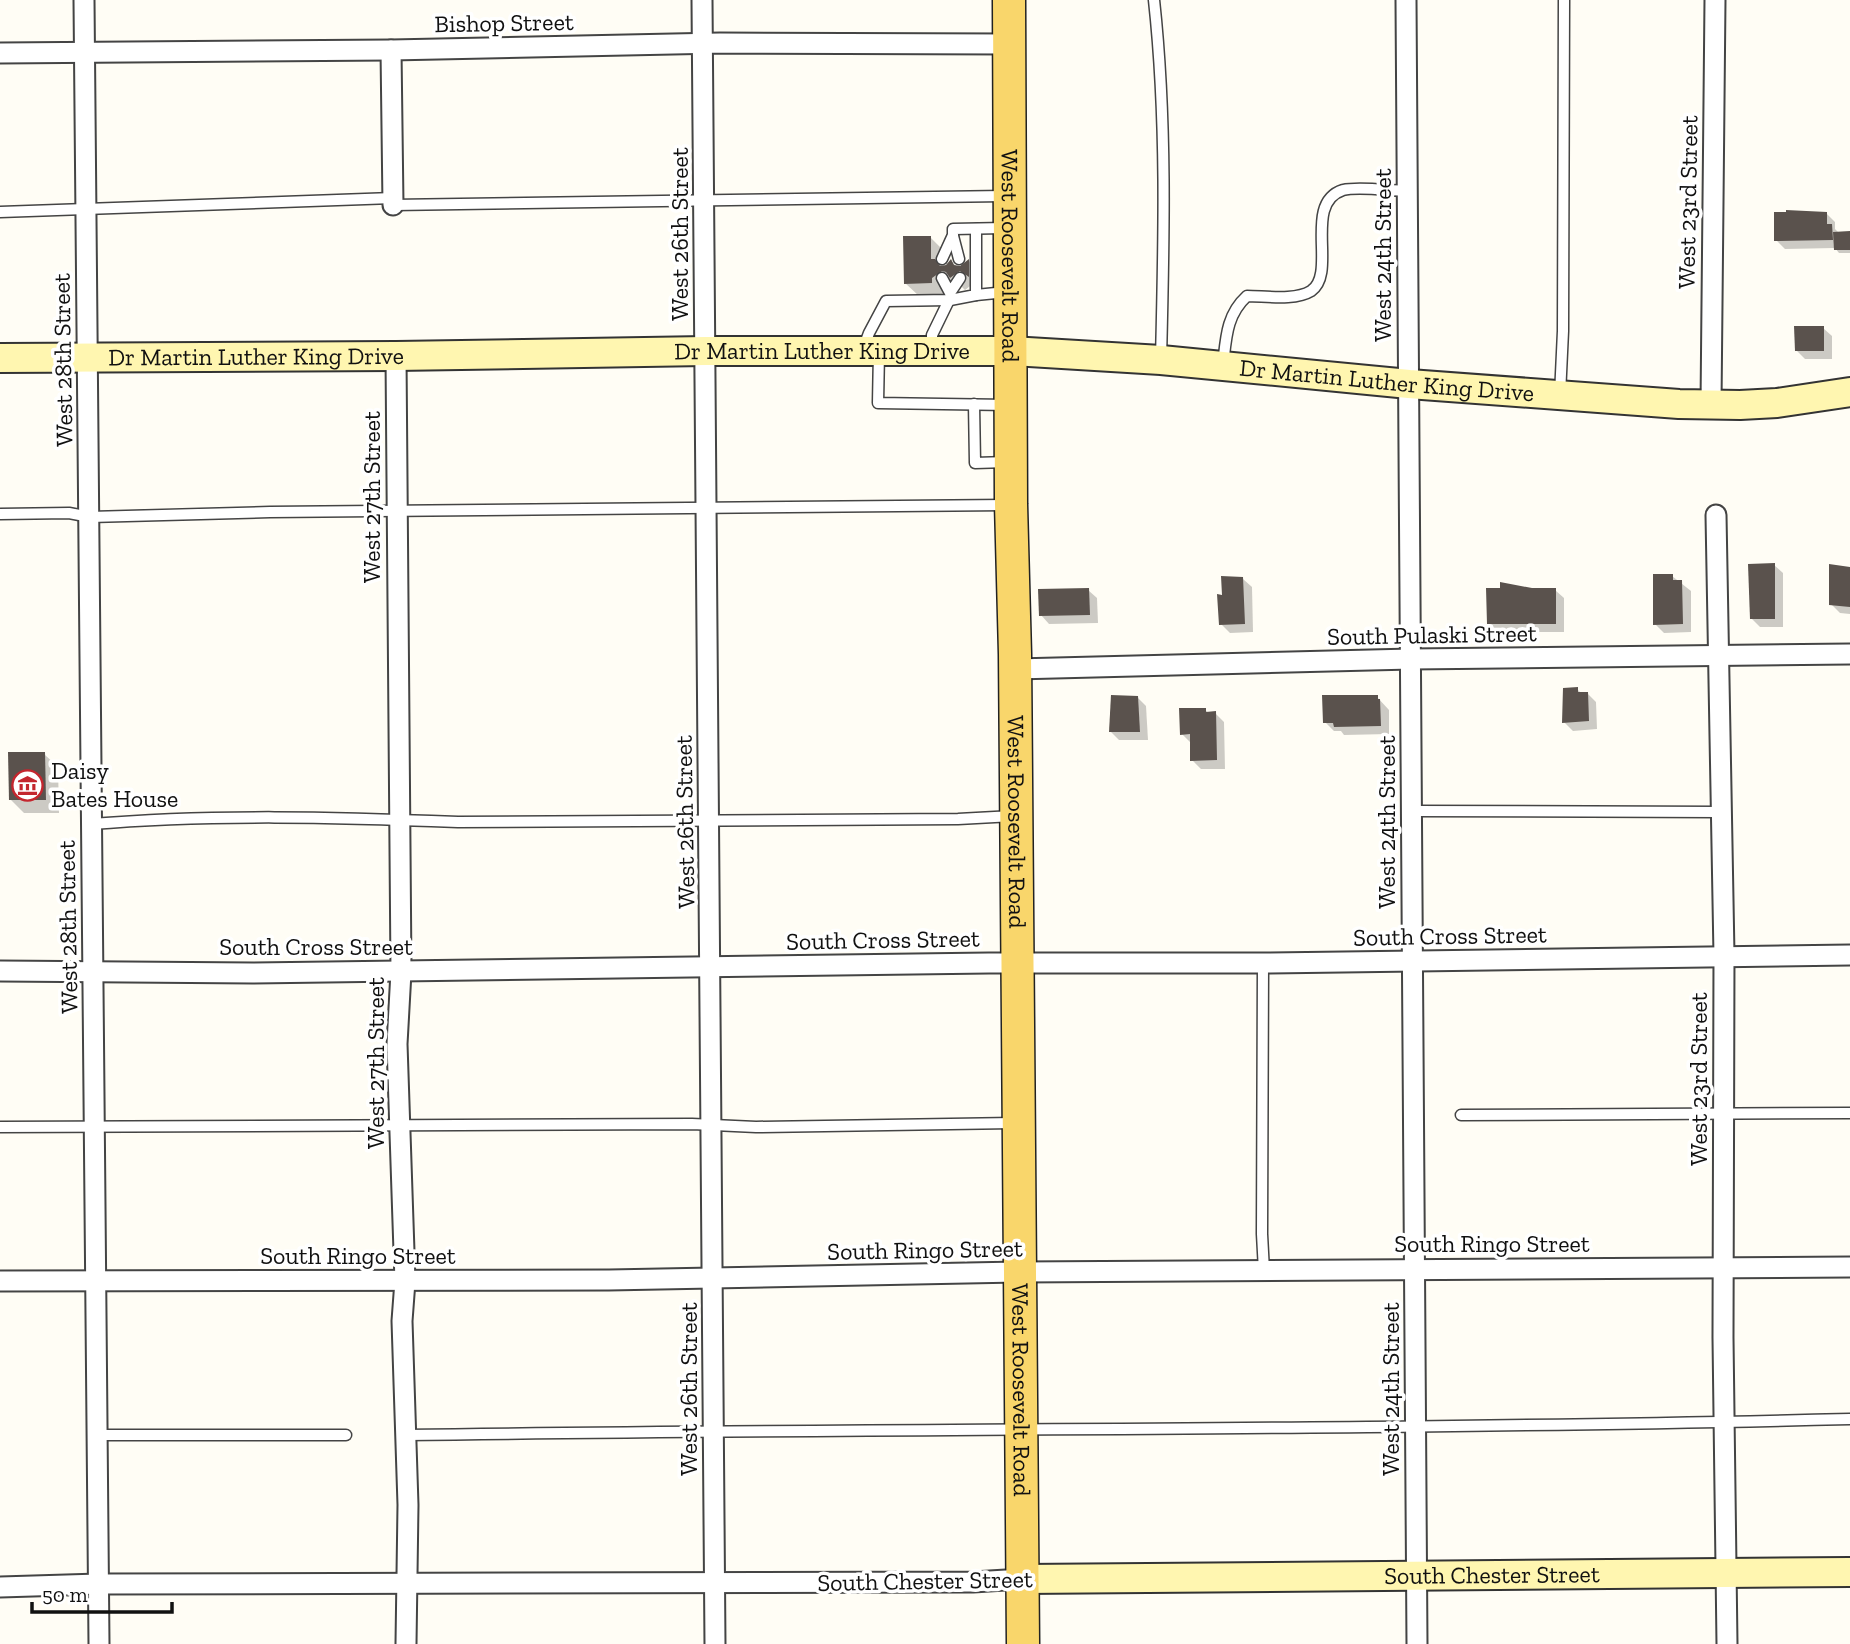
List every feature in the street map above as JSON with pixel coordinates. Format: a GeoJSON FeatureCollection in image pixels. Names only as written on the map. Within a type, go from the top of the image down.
{"type":"FeatureCollection","features":[{"type":"Feature","properties":{"kind":"main road","name":"West Roosevelt Road"},"geometry":{"type":"LineString","coordinates":[[1009,0],[1012,196],[1011,504],[1017,816],[1017,1123],[1023,1644]]}},
{"type":"Feature","properties":{"kind":"main road","name":"Dr Martin Luther King Drive"},"geometry":{"type":"LineString","coordinates":[[0,358],[705,351],[1012,351],[1161,360],[1409,384],[1711,405],[1777,403],[1850,392]]}},
{"type":"Feature","properties":{"kind":"main road","name":"South Chester Street"},"geometry":{"type":"LineString","coordinates":[[1023,1579],[1850,1572]]}},
{"type":"Feature","properties":{"kind":"street","name":"West 28th Street"},"geometry":{"type":"LineString","coordinates":[[84,0],[99,1644]]}},
{"type":"Feature","properties":{"kind":"street","name":"West 26th Street"},"geometry":{"type":"LineString","coordinates":[[702,0],[715,1644]]}},
{"type":"Feature","properties":{"kind":"street","name":"West 24th Street"},"geometry":{"type":"LineString","coordinates":[[1406,0],[1417,1644]]}},
{"type":"Feature","properties":{"kind":"street","name":"West 23rd Street"},"geometry":{"type":"LineString","coordinates":[[1711,405],[1715,0]]}},
{"type":"Feature","properties":{"kind":"street","name":"Bishop Street"},"geometry":{"type":"LineString","coordinates":[[0,53],[391,50],[703,43],[1009,44]]}},
{"type":"Feature","properties":{"kind":"street"},"geometry":{"type":"LineString","coordinates":[[391,50],[393,201]]}},
{"type":"Feature","properties":{"kind":"street","name":"West 27th Street"},"geometry":{"type":"LineString","coordinates":[[396,356],[401,971],[397,1044],[405,1281],[402,1321],[408,1505],[406,1644]]}},
{"type":"Feature","properties":{"kind":"street","name":"West 23rd Street"},"geometry":{"type":"LineString","coordinates":[[1716,515],[1724,956],[1723,1422],[1727,1644]]}},
{"type":"Feature","properties":{"kind":"street","name":"South Pulaski Street"},"geometry":{"type":"LineString","coordinates":[[1014,669],[1411,659],[1850,654]]}},
{"type":"Feature","properties":{"kind":"street","name":"South Cross Street"},"geometry":{"type":"LineString","coordinates":[[0,971],[253,973],[1850,955]]}},
{"type":"Feature","properties":{"kind":"street","name":"South Ringo Street"},"geometry":{"type":"LineString","coordinates":[[0,1281],[712,1279],[1019,1272],[1850,1267]]}},
{"type":"Feature","properties":{"kind":"street","name":"South Chester Street"},"geometry":{"type":"LineString","coordinates":[[0,1587],[99,1584],[973,1582],[1023,1579]]}},
{"type":"Feature","properties":{"kind":"lane"},"geometry":{"type":"LineString","coordinates":[[1154,0],[1161,61],[1161,360]]}},
{"type":"Feature","properties":{"kind":"lane"},"geometry":{"type":"LineString","coordinates":[[1560,395],[1563,318],[1564,0]]}},
{"type":"Feature","properties":{"kind":"lane"},"geometry":{"type":"LineString","coordinates":[[1223,366],[1232,314],[1247,296],[1294,296],[1309,292],[1316,286],[1321,274],[1322,222],[1326,205],[1334,195],[1345,189],[1408,191]]}},
{"type":"Feature","properties":{"kind":"lane"},"geometry":{"type":"LineString","coordinates":[[0,212],[393,201],[704,202],[1012,196]]}},
{"type":"Feature","properties":{"kind":"lane"},"geometry":{"type":"LineString","coordinates":[[959,259],[953,229],[1012,228]]}},
{"type":"Feature","properties":{"kind":"lane"},"geometry":{"type":"LineString","coordinates":[[976,229],[976,295]]}},
{"type":"Feature","properties":{"kind":"lane"},"geometry":{"type":"LineString","coordinates":[[942,259],[953,235]]}},
{"type":"Feature","properties":{"kind":"lane"},"geometry":{"type":"LineString","coordinates":[[942,278],[950,297]]}},
{"type":"Feature","properties":{"kind":"lane"},"geometry":{"type":"LineString","coordinates":[[932,351],[932,335],[960,278]]}},
{"type":"Feature","properties":{"kind":"lane"},"geometry":{"type":"LineString","coordinates":[[1011,405],[878,403],[869,333],[886,301],[1012,292]]}},
{"type":"Feature","properties":{"kind":"lane"},"geometry":{"type":"LineString","coordinates":[[974,404],[975,463],[1011,462]]}},
{"type":"Feature","properties":{"kind":"lane"},"geometry":{"type":"LineString","coordinates":[[0,514],[69,513],[90,517],[270,512],[1011,504]]}},
{"type":"Feature","properties":{"kind":"lane"},"geometry":{"type":"LineString","coordinates":[[1412,811],[1720,812]]}},
{"type":"Feature","properties":{"kind":"lane"},"geometry":{"type":"LineString","coordinates":[[91,824],[220,819],[399,818],[458,822],[1017,816]]}},
{"type":"Feature","properties":{"kind":"lane"},"geometry":{"type":"LineString","coordinates":[[1263,963],[1264,1271]]}},
{"type":"Feature","properties":{"kind":"lane"},"geometry":{"type":"LineString","coordinates":[[1461,1115],[1850,1113]]}},
{"type":"Feature","properties":{"kind":"lane"},"geometry":{"type":"LineString","coordinates":[[0,1127],[1017,1123]]}},
{"type":"Feature","properties":{"kind":"lane"},"geometry":{"type":"LineString","coordinates":[[404,1434],[1416,1427],[1850,1419]]}},
{"type":"Feature","properties":{"kind":"lane"},"geometry":{"type":"LineString","coordinates":[[97,1436],[346,1434]]}},
{"type":"Feature","properties":{"kind":"building"},"geometry":{"type":"Polygon","coordinates":[[[1774,212],[1827,212],[1827,224],[1832,224],[1833,240],[1774,241],[1774,212]]]}},
{"type":"Feature","properties":{"kind":"building"},"geometry":{"type":"Polygon","coordinates":[[[1850,231],[1850,250],[1834,250],[1833,232],[1850,231]]]}},
{"type":"Feature","properties":{"kind":"building"},"geometry":{"type":"Polygon","coordinates":[[[903,236],[931,236],[931,259],[935,259],[940,266],[946,265],[951,259],[954,265],[960,266],[969,259],[969,277],[960,271],[950,278],[942,271],[932,278],[932,283],[904,284],[903,236]]]}},
{"type":"Feature","properties":{"kind":"building"},"geometry":{"type":"Polygon","coordinates":[[[1794,326],[1824,326],[1824,351],[1795,351],[1794,326]]]}},
{"type":"Feature","properties":{"kind":"building"},"geometry":{"type":"Polygon","coordinates":[[[1775,563],[1775,619],[1750,619],[1748,564],[1775,563]]]}},
{"type":"Feature","properties":{"kind":"building"},"geometry":{"type":"Polygon","coordinates":[[[1829,564],[1850,567],[1850,607],[1829,605],[1829,564]]]}},
{"type":"Feature","properties":{"kind":"building"},"geometry":{"type":"Polygon","coordinates":[[[1653,574],[1673,574],[1673,580],[1682,580],[1683,624],[1653,625],[1653,574]]]}},
{"type":"Feature","properties":{"kind":"building"},"geometry":{"type":"Polygon","coordinates":[[[1221,576],[1243,577],[1245,624],[1219,625],[1217,594],[1222,595],[1221,576]]]}},
{"type":"Feature","properties":{"kind":"building"},"geometry":{"type":"Polygon","coordinates":[[[1500,582],[1532,588],[1556,588],[1556,624],[1487,624],[1486,588],[1500,588],[1500,582]]]}},
{"type":"Feature","properties":{"kind":"building"},"geometry":{"type":"Polygon","coordinates":[[[1089,588],[1090,615],[1039,616],[1038,589],[1089,588]]]}},
{"type":"Feature","properties":{"kind":"building"},"geometry":{"type":"Polygon","coordinates":[[[1578,687],[1578,692],[1588,692],[1589,721],[1562,723],[1563,688],[1578,687]]]}},
{"type":"Feature","properties":{"kind":"building"},"geometry":{"type":"Polygon","coordinates":[[[1111,695],[1138,696],[1140,732],[1109,732],[1111,695]]]}},
{"type":"Feature","properties":{"kind":"building"},"geometry":{"type":"Polygon","coordinates":[[[1322,695],[1378,695],[1381,726],[1334,727],[1333,723],[1323,723],[1322,695]]]}},
{"type":"Feature","properties":{"kind":"building"},"geometry":{"type":"Polygon","coordinates":[[[1179,708],[1206,708],[1206,712],[1216,711],[1217,760],[1190,761],[1190,734],[1180,735],[1179,708]]]}},
{"type":"Feature","properties":{"kind":"building","name":"Daisy Bates House"},"geometry":{"type":"Polygon","coordinates":[[[8,752],[45,752],[46,800],[9,800],[8,752]]]}},
{"type":"Feature","properties":{"kind":"place","name":"Daisy Bates House"},"geometry":{"type":"Point","coordinates":[28,785]}}]}
